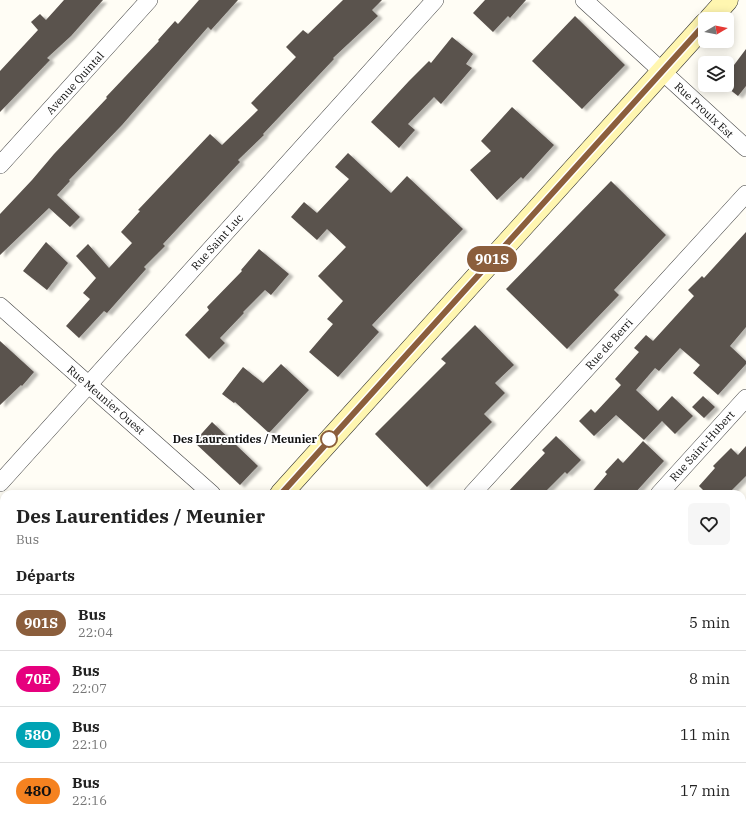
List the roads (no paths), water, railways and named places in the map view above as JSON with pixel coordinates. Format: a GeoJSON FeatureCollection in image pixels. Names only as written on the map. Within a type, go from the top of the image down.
{"type":"FeatureCollection","features":[{"type":"Feature","properties":{"kind":"main road"},"geometry":{"type":"LineString","coordinates":[[716,12],[727,0]]}},
{"type":"Feature","properties":{"kind":"main road"},"geometry":{"type":"LineString","coordinates":[[285,490],[698,31]]}},
{"type":"Feature","properties":{"kind":"street","name":"Avenue Quintal"},"geometry":{"type":"LineString","coordinates":[[0,165],[149,0]]}},
{"type":"Feature","properties":{"kind":"street","name":"Rue Saint Luc"},"geometry":{"type":"LineString","coordinates":[[0,483],[435,0]]}},
{"type":"Feature","properties":{"kind":"street","name":"Rue Proulx Est"},"geometry":{"type":"LineString","coordinates":[[584,0],[746,148]]}},
{"type":"Feature","properties":{"kind":"street","name":"Rue de Berri"},"geometry":{"type":"LineString","coordinates":[[476,490],[746,194]]}},
{"type":"Feature","properties":{"kind":"street","name":"Rue Meunier Ouest"},"geometry":{"type":"LineString","coordinates":[[0,306],[207,490]]}},
{"type":"Feature","properties":{"kind":"street","name":"Rue Saint-Hubert"},"geometry":{"type":"LineString","coordinates":[[663,490],[746,398]]}},
{"type":"Feature","properties":{"kind":"place","name":"Des Laurentides / Meunier"},"geometry":{"type":"Point","coordinates":[329,439]}}]}
